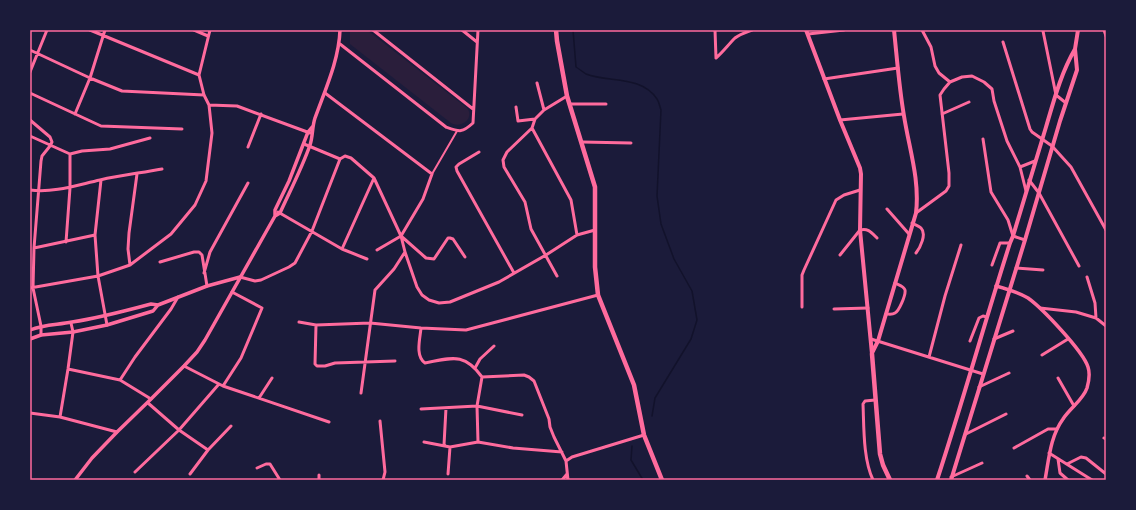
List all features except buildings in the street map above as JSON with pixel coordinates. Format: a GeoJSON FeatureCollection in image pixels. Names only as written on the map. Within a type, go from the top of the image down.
{"type":"FeatureCollection","features":[{"type":"Feature","properties":{"kind":"main road"},"geometry":{"type":"LineString","coordinates":[[556,30],[567,96],[595,187],[595,267],[598,294],[634,385],[644,435],[662,480]]}},
{"type":"Feature","properties":{"kind":"main road"},"geometry":{"type":"LineString","coordinates":[[872,354],[878,341],[916,213],[917,185],[903,114],[894,30]]}},
{"type":"Feature","properties":{"kind":"main road"},"geometry":{"type":"LineString","coordinates":[[951,479],[1009,290],[1026,240],[1052,146],[1077,70],[1075,49],[1078,30]]}},
{"type":"Feature","properties":{"kind":"main road"},"geometry":{"type":"LineString","coordinates":[[807,32],[824,79],[860,168],[860,230],[871,339],[880,454],[890,480]]}},
{"type":"Feature","properties":{"kind":"main road"},"geometry":{"type":"LineString","coordinates":[[937,480],[1056,95],[1065,67],[1075,49]]}},
{"type":"Feature","properties":{"kind":"street"},"geometry":{"type":"LineString","coordinates":[[30,72],[47,30]]}},
{"type":"Feature","properties":{"kind":"street"},"geometry":{"type":"LineString","coordinates":[[90,30],[199,75]]}},
{"type":"Feature","properties":{"kind":"street"},"geometry":{"type":"LineString","coordinates":[[75,114],[90,78],[105,30]]}},
{"type":"Feature","properties":{"kind":"street"},"geometry":{"type":"LineString","coordinates":[[194,30],[208,36]]}},
{"type":"Feature","properties":{"kind":"street"},"geometry":{"type":"LineString","coordinates":[[32,288],[98,276],[130,265],[171,234],[195,205],[206,181],[212,133],[209,105],[204,95],[199,75],[210,30]]}},
{"type":"Feature","properties":{"kind":"street"},"geometry":{"type":"LineString","coordinates":[[275,216],[275,210],[289,181],[308,132],[313,126],[325,93],[340,44],[340,30]]}},
{"type":"Feature","properties":{"kind":"street"},"geometry":{"type":"LineString","coordinates":[[373,30],[473,109]]}},
{"type":"Feature","properties":{"kind":"street"},"geometry":{"type":"LineString","coordinates":[[462,30],[478,42]]}},
{"type":"Feature","properties":{"kind":"street"},"geometry":{"type":"LineString","coordinates":[[340,44],[446,127],[457,131],[465,129],[473,123],[478,30]]}},
{"type":"Feature","properties":{"kind":"street"},"geometry":{"type":"LineString","coordinates":[[715,30],[716,58],[735,38],[744,32],[752,30]]}},
{"type":"Feature","properties":{"kind":"street"},"geometry":{"type":"LineString","coordinates":[[807,32],[844,30]]}},
{"type":"Feature","properties":{"kind":"street"},"geometry":{"type":"LineString","coordinates":[[922,30],[931,47],[939,73],[950,82]]}},
{"type":"Feature","properties":{"kind":"street"},"geometry":{"type":"LineString","coordinates":[[1043,31],[1056,95],[1066,103]]}},
{"type":"Feature","properties":{"kind":"street"},"geometry":{"type":"LineString","coordinates":[[1105,31],[1106,36]]}},
{"type":"Feature","properties":{"kind":"street"},"geometry":{"type":"LineString","coordinates":[[1003,42],[1028,125],[1032,132],[1052,146],[1067,161],[1106,230]]}},
{"type":"Feature","properties":{"kind":"street"},"geometry":{"type":"LineString","coordinates":[[30,50],[122,91],[204,95]]}},
{"type":"Feature","properties":{"kind":"street"},"geometry":{"type":"LineString","coordinates":[[824,79],[898,68]]}},
{"type":"Feature","properties":{"kind":"street"},"geometry":{"type":"LineString","coordinates":[[916,213],[941,195],[949,186],[950,181],[940,95],[950,82],[962,77],[972,76],[984,82],[992,89],[994,101],[1007,141],[1020,167],[1026,191]]}},
{"type":"Feature","properties":{"kind":"street"},"geometry":{"type":"LineString","coordinates":[[537,83],[544,110]]}},
{"type":"Feature","properties":{"kind":"street"},"geometry":{"type":"LineString","coordinates":[[30,93],[101,126],[182,129]]}},
{"type":"Feature","properties":{"kind":"street"},"geometry":{"type":"LineString","coordinates":[[325,93],[432,174]]}},
{"type":"Feature","properties":{"kind":"street"},"geometry":{"type":"LineString","coordinates":[[557,276],[531,229],[525,202],[504,167],[503,160],[507,152],[532,128],[536,119],[544,110],[567,96]]}},
{"type":"Feature","properties":{"kind":"street"},"geometry":{"type":"LineString","coordinates":[[942,114],[969,102]]}},
{"type":"Feature","properties":{"kind":"street"},"geometry":{"type":"LineString","coordinates":[[570,104],[606,104]]}},
{"type":"Feature","properties":{"kind":"street"},"geometry":{"type":"LineString","coordinates":[[209,105],[237,106],[313,134]]}},
{"type":"Feature","properties":{"kind":"street"},"geometry":{"type":"LineString","coordinates":[[516,107],[518,121],[536,119]]}},
{"type":"Feature","properties":{"kind":"street"},"geometry":{"type":"LineString","coordinates":[[248,147],[262,114]]}},
{"type":"Feature","properties":{"kind":"street"},"geometry":{"type":"LineString","coordinates":[[840,120],[903,114]]}},
{"type":"Feature","properties":{"kind":"street"},"geometry":{"type":"LineString","coordinates":[[30,120],[50,137],[52,142],[42,156],[34,248],[32,288],[41,326],[41,335]]}},
{"type":"Feature","properties":{"kind":"street"},"geometry":{"type":"LineString","coordinates":[[75,480],[92,458],[197,352],[275,216],[280,213],[309,146],[313,134],[313,126]]}},
{"type":"Feature","properties":{"kind":"street"},"geometry":{"type":"LineString","coordinates":[[532,128],[571,200],[577,235]]}},
{"type":"Feature","properties":{"kind":"street"},"geometry":{"type":"LineString","coordinates":[[377,250],[401,236],[423,198],[432,174],[457,131]]}},
{"type":"Feature","properties":{"kind":"street"},"geometry":{"type":"LineString","coordinates":[[30,136],[70,154],[82,151],[110,149],[150,138]]}},
{"type":"Feature","properties":{"kind":"street"},"geometry":{"type":"LineString","coordinates":[[983,139],[991,192],[1008,220],[1013,236],[1026,240]]}},
{"type":"Feature","properties":{"kind":"street"},"geometry":{"type":"LineString","coordinates":[[582,142],[630,143]]}},
{"type":"Feature","properties":{"kind":"street"},"geometry":{"type":"LineString","coordinates":[[304,144],[340,159]]}},
{"type":"Feature","properties":{"kind":"street"},"geometry":{"type":"LineString","coordinates":[[479,152],[459,164],[456,167],[457,171],[514,273]]}},
{"type":"Feature","properties":{"kind":"street"},"geometry":{"type":"LineString","coordinates":[[66,242],[70,188],[70,154]]}},
{"type":"Feature","properties":{"kind":"street"},"geometry":{"type":"LineString","coordinates":[[30,330],[41,326],[71,323],[106,316],[151,304],[158,305],[207,286],[240,277],[255,281],[261,280],[289,267],[295,263],[312,231],[340,159],[345,156],[351,158],[374,178],[401,236],[404,252],[417,287],[422,295],[429,300],[440,303],[450,302],[499,282],[577,235],[595,230]]}},
{"type":"Feature","properties":{"kind":"street"},"geometry":{"type":"LineString","coordinates":[[1020,167],[1035,161]]}},
{"type":"Feature","properties":{"kind":"street"},"geometry":{"type":"LineString","coordinates":[[30,190],[39,192],[70,188],[101,180],[162,169]]}},
{"type":"Feature","properties":{"kind":"street"},"geometry":{"type":"LineString","coordinates":[[130,265],[128,249],[129,233],[137,174]]}},
{"type":"Feature","properties":{"kind":"street"},"geometry":{"type":"LineString","coordinates":[[342,249],[374,178]]}},
{"type":"Feature","properties":{"kind":"street"},"geometry":{"type":"LineString","coordinates":[[101,180],[95,235],[98,276],[107,325]]}},
{"type":"Feature","properties":{"kind":"street"},"geometry":{"type":"LineString","coordinates":[[1029,180],[1039,193],[1079,266]]}},
{"type":"Feature","properties":{"kind":"street"},"geometry":{"type":"LineString","coordinates":[[204,273],[210,252],[248,183]]}},
{"type":"Feature","properties":{"kind":"street"},"geometry":{"type":"LineString","coordinates":[[802,307],[802,275],[835,203],[839,197],[860,190]]}},
{"type":"Feature","properties":{"kind":"street"},"geometry":{"type":"LineString","coordinates":[[887,209],[909,234]]}},
{"type":"Feature","properties":{"kind":"street"},"geometry":{"type":"LineString","coordinates":[[275,210],[342,249],[367,259]]}},
{"type":"Feature","properties":{"kind":"street"},"geometry":{"type":"LineString","coordinates":[[912,224],[920,227],[924,233],[922,244],[916,253]]}},
{"type":"Feature","properties":{"kind":"street"},"geometry":{"type":"LineString","coordinates":[[840,255],[860,230],[868,230],[877,238]]}},
{"type":"Feature","properties":{"kind":"street"},"geometry":{"type":"LineString","coordinates":[[34,248],[95,235]]}},
{"type":"Feature","properties":{"kind":"street"},"geometry":{"type":"LineString","coordinates":[[401,236],[426,258],[430,259],[434,259],[448,238],[450,238],[453,239],[465,257]]}},
{"type":"Feature","properties":{"kind":"street"},"geometry":{"type":"LineString","coordinates":[[992,265],[1000,243],[1010,242]]}},
{"type":"Feature","properties":{"kind":"street"},"geometry":{"type":"LineString","coordinates":[[929,357],[945,296],[961,245]]}},
{"type":"Feature","properties":{"kind":"street"},"geometry":{"type":"LineString","coordinates":[[160,262],[194,252],[199,252],[202,255],[207,286]]}},
{"type":"Feature","properties":{"kind":"street"},"geometry":{"type":"LineString","coordinates":[[361,393],[375,290],[394,269],[404,252]]}},
{"type":"Feature","properties":{"kind":"street"},"geometry":{"type":"LineString","coordinates":[[1016,268],[1043,270]]}},
{"type":"Feature","properties":{"kind":"street"},"geometry":{"type":"LineString","coordinates":[[1087,276],[1095,304],[1096,318]]}},
{"type":"Feature","properties":{"kind":"street"},"geometry":{"type":"LineString","coordinates":[[886,314],[893,315],[899,310],[905,293],[903,287],[894,283]]}},
{"type":"Feature","properties":{"kind":"street"},"geometry":{"type":"LineString","coordinates":[[996,286],[1018,293],[1040,308],[1084,358],[1090,375],[1085,393],[1063,418],[1057,429],[1049,453],[1045,480]]}},
{"type":"Feature","properties":{"kind":"street"},"geometry":{"type":"LineString","coordinates":[[135,472],[221,385],[241,358],[262,308],[232,292]]}},
{"type":"Feature","properties":{"kind":"street"},"geometry":{"type":"LineString","coordinates":[[299,322],[316,325],[370,323],[421,328],[466,330],[598,294]]}},
{"type":"Feature","properties":{"kind":"street"},"geometry":{"type":"LineString","coordinates":[[120,380],[135,356],[178,298]]}},
{"type":"Feature","properties":{"kind":"street"},"geometry":{"type":"LineString","coordinates":[[30,339],[41,335],[73,332],[107,325],[153,311],[158,305]]}},
{"type":"Feature","properties":{"kind":"street"},"geometry":{"type":"LineString","coordinates":[[834,309],[868,308]]}},
{"type":"Feature","properties":{"kind":"street"},"geometry":{"type":"LineString","coordinates":[[1040,308],[1076,312],[1096,318],[1106,326]]}},
{"type":"Feature","properties":{"kind":"street"},"geometry":{"type":"LineString","coordinates":[[970,341],[979,318],[983,316],[987,317]]}},
{"type":"Feature","properties":{"kind":"street"},"geometry":{"type":"LineString","coordinates":[[60,417],[73,332],[71,323]]}},
{"type":"Feature","properties":{"kind":"street"},"geometry":{"type":"LineString","coordinates":[[316,325],[315,364],[317,366],[325,366],[335,363],[395,361]]}},
{"type":"Feature","properties":{"kind":"street"},"geometry":{"type":"LineString","coordinates":[[421,328],[419,355],[421,360],[425,363],[455,358],[464,361],[475,368],[482,377],[477,406],[478,442]]}},
{"type":"Feature","properties":{"kind":"street"},"geometry":{"type":"LineString","coordinates":[[994,339],[1014,331]]}},
{"type":"Feature","properties":{"kind":"street"},"geometry":{"type":"LineString","coordinates":[[871,339],[983,374]]}},
{"type":"Feature","properties":{"kind":"street"},"geometry":{"type":"LineString","coordinates":[[1042,355],[1068,339]]}},
{"type":"Feature","properties":{"kind":"street"},"geometry":{"type":"LineString","coordinates":[[475,368],[480,359],[494,346]]}},
{"type":"Feature","properties":{"kind":"street"},"geometry":{"type":"LineString","coordinates":[[184,366],[221,385],[329,422]]}},
{"type":"Feature","properties":{"kind":"street"},"geometry":{"type":"LineString","coordinates":[[68,369],[120,380],[151,399]]}},
{"type":"Feature","properties":{"kind":"street"},"geometry":{"type":"LineString","coordinates":[[979,387],[1009,373]]}},
{"type":"Feature","properties":{"kind":"street"},"geometry":{"type":"LineString","coordinates":[[482,377],[524,375],[534,381],[549,420],[550,428],[566,461],[568,480]]}},
{"type":"Feature","properties":{"kind":"street"},"geometry":{"type":"LineString","coordinates":[[259,398],[272,378]]}},
{"type":"Feature","properties":{"kind":"street"},"geometry":{"type":"LineString","coordinates":[[1058,378],[1074,406]]}},
{"type":"Feature","properties":{"kind":"street"},"geometry":{"type":"LineString","coordinates":[[873,480],[868,466],[866,453],[862,404],[865,401],[875,400]]}},
{"type":"Feature","properties":{"kind":"street"},"geometry":{"type":"LineString","coordinates":[[148,403],[178,430],[208,450]]}},
{"type":"Feature","properties":{"kind":"street"},"geometry":{"type":"LineString","coordinates":[[421,409],[477,406],[522,415]]}},
{"type":"Feature","properties":{"kind":"street"},"geometry":{"type":"LineString","coordinates":[[444,445],[446,408]]}},
{"type":"Feature","properties":{"kind":"street"},"geometry":{"type":"LineString","coordinates":[[30,413],[60,417],[117,432]]}},
{"type":"Feature","properties":{"kind":"street"},"geometry":{"type":"LineString","coordinates":[[966,434],[1006,414]]}},
{"type":"Feature","properties":{"kind":"street"},"geometry":{"type":"LineString","coordinates":[[380,421],[385,472],[383,480]]}},
{"type":"Feature","properties":{"kind":"street"},"geometry":{"type":"LineString","coordinates":[[190,474],[208,450],[231,426]]}},
{"type":"Feature","properties":{"kind":"street"},"geometry":{"type":"LineString","coordinates":[[1014,448],[1048,429],[1057,429]]}},
{"type":"Feature","properties":{"kind":"street"},"geometry":{"type":"LineString","coordinates":[[566,461],[572,457],[644,435]]}},
{"type":"Feature","properties":{"kind":"street"},"geometry":{"type":"LineString","coordinates":[[424,442],[450,447],[478,442],[513,448],[562,452]]}},
{"type":"Feature","properties":{"kind":"street"},"geometry":{"type":"LineString","coordinates":[[448,474],[450,447]]}},
{"type":"Feature","properties":{"kind":"street"},"geometry":{"type":"LineString","coordinates":[[1049,453],[1092,480]]}},
{"type":"Feature","properties":{"kind":"street"},"geometry":{"type":"LineString","coordinates":[[1067,464],[1081,457],[1086,458],[1106,474]]}},
{"type":"Feature","properties":{"kind":"street"},"geometry":{"type":"LineString","coordinates":[[1058,459],[1060,473],[1068,480]]}},
{"type":"Feature","properties":{"kind":"street"},"geometry":{"type":"LineString","coordinates":[[951,479],[982,463]]}},
{"type":"Feature","properties":{"kind":"street"},"geometry":{"type":"LineString","coordinates":[[258,468],[266,464],[270,464],[280,480]]}},
{"type":"Feature","properties":{"kind":"street"},"geometry":{"type":"LineString","coordinates":[[562,480],[567,474]]}},
{"type":"Feature","properties":{"kind":"street"},"geometry":{"type":"LineString","coordinates":[[319,475],[319,480]]}},
{"type":"Feature","properties":{"kind":"street"},"geometry":{"type":"LineString","coordinates":[[1027,476],[1030,480]]}},
{"type":"Feature","properties":{"kind":"shaded area"},"geometry":{"type":"Polygon","coordinates":[[[350,30],[367,30],[467,108],[469,115],[466,122],[459,125],[451,123],[350,44],[350,30]]]}},
{"type":"Feature","properties":{"kind":"waterway"},"geometry":{"type":"LineString","coordinates":[[573,30],[576,67],[586,74],[595,77],[624,81],[642,86],[650,91],[657,99],[661,110],[657,196],[661,224],[674,259],[692,291],[697,320],[691,339],[655,398],[652,416]]}},
{"type":"Feature","properties":{"kind":"waterway"},"geometry":{"type":"LineString","coordinates":[[632,446],[631,460],[643,480]]}}]}
